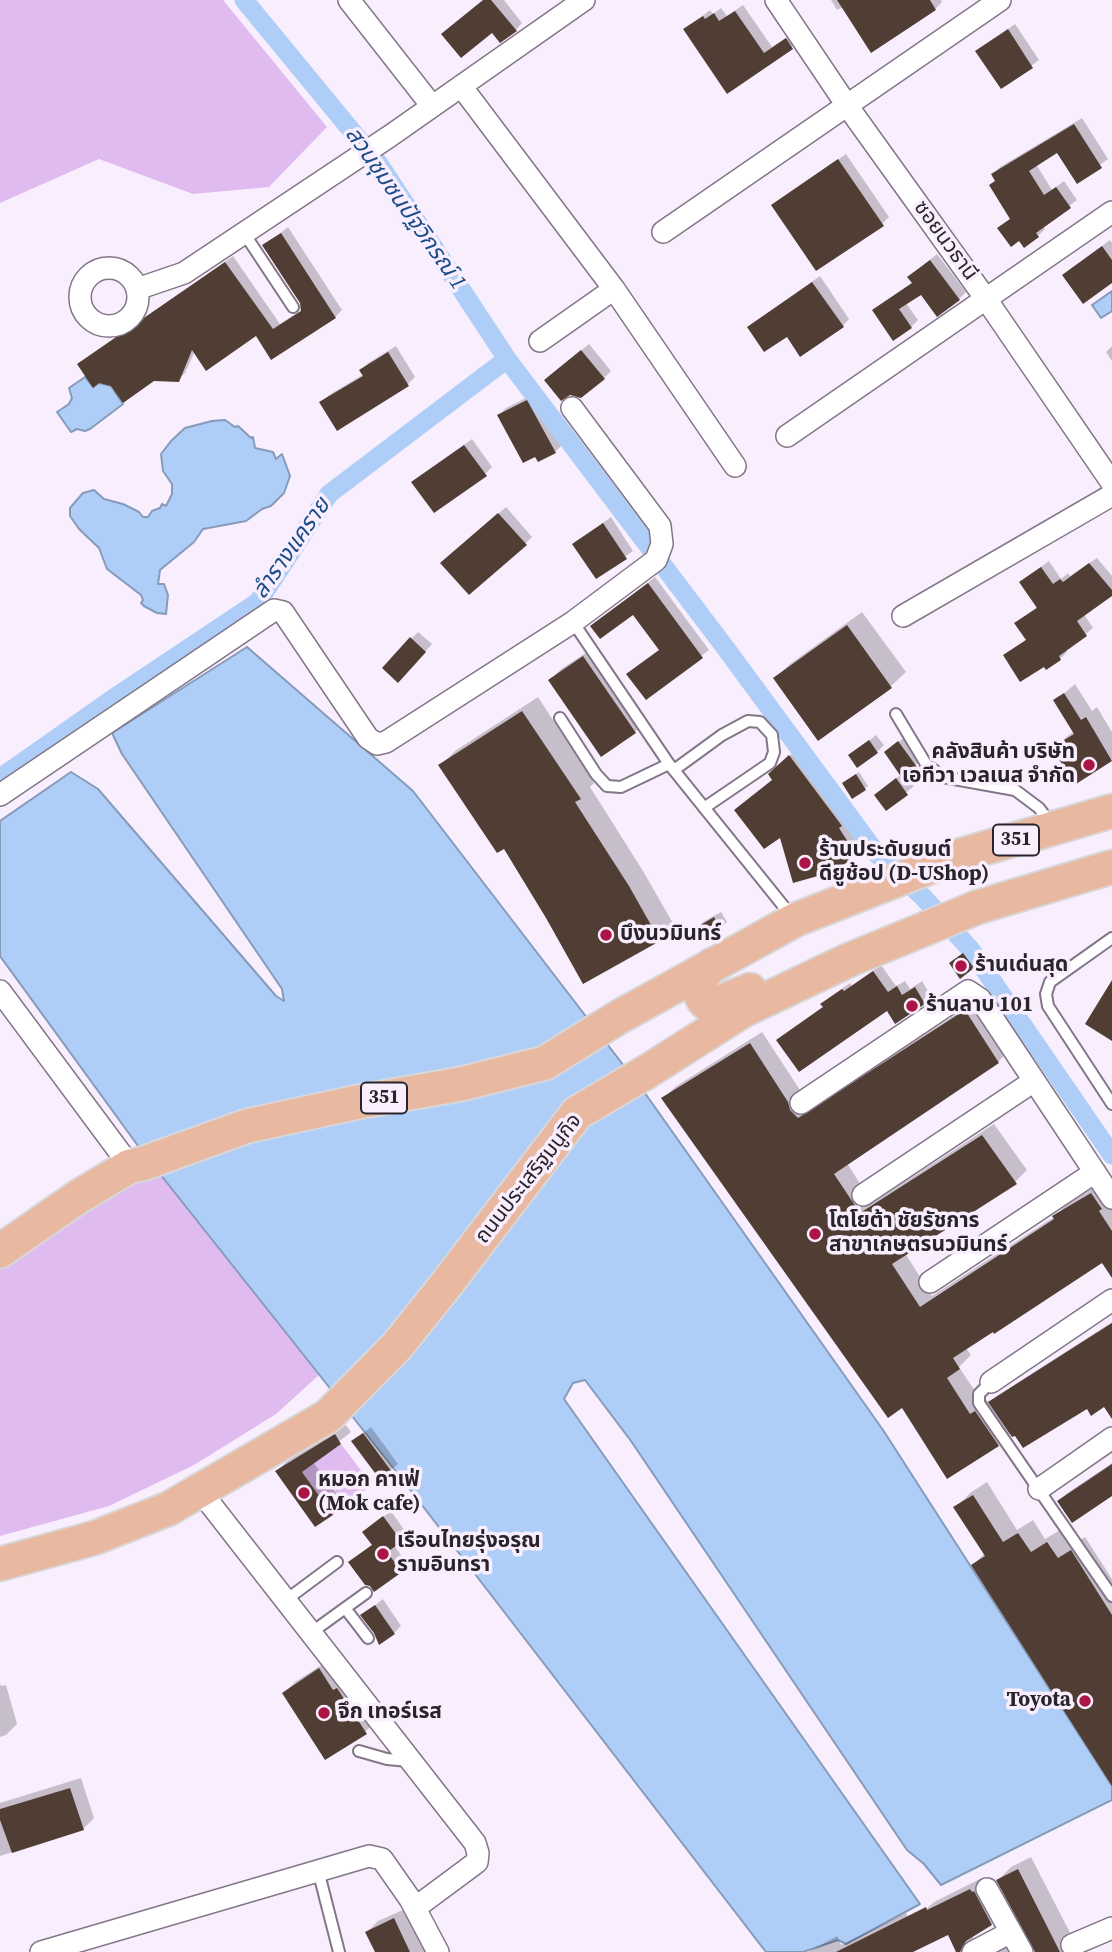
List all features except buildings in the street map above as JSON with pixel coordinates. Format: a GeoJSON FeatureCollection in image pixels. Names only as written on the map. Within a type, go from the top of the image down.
{"type":"FeatureCollection","features":[{"type":"Feature","properties":{"kind":"main road","name":"351"},"geometry":{"type":"LineString","coordinates":[[0,1251],[78,1197],[136,1165],[247,1126],[461,1084],[545,1063],[619,1017],[795,920],[958,856],[1112,811]]}},
{"type":"Feature","properties":{"kind":"main road","name":"ถนนประเสริฐมนูกิจ"},"geometry":{"type":"LineString","coordinates":[[0,1564],[94,1538],[168,1509],[328,1416],[405,1336],[577,1113],[744,1010],[849,960],[944,918],[1112,867]]}},
{"type":"Feature","properties":{"kind":"main road"},"geometry":{"type":"LineString","coordinates":[[712,965],[701,978],[699,991],[710,1006],[918,915],[944,918]]}},
{"type":"Feature","properties":{"kind":"street"},"geometry":{"type":"LineString","coordinates":[[349,0],[432,106]]}},
{"type":"Feature","properties":{"kind":"street"},"geometry":{"type":"LineString","coordinates":[[137,289],[184,273],[370,149],[584,0]]}},
{"type":"Feature","properties":{"kind":"street","name":"ซอยนวธานี"},"geometry":{"type":"LineString","coordinates":[[776,0],[1112,483]]}},
{"type":"Feature","properties":{"kind":"street"},"geometry":{"type":"LineString","coordinates":[[663,232],[1000,0]]}},
{"type":"Feature","properties":{"kind":"street"},"geometry":{"type":"LineString","coordinates":[[461,86],[614,289],[736,466]]}},
{"type":"Feature","properties":{"kind":"street"},"geometry":{"type":"LineString","coordinates":[[787,436],[1112,212]]}},
{"type":"Feature","properties":{"kind":"street"},"geometry":{"type":"LineString","coordinates":[[540,341],[614,289]]}},
{"type":"Feature","properties":{"kind":"street"},"geometry":{"type":"LineString","coordinates":[[0,795],[274,610],[283,612],[368,738],[377,744],[386,742],[573,622],[657,556],[662,544],[660,526],[572,408]]}},
{"type":"Feature","properties":{"kind":"street"},"geometry":{"type":"LineString","coordinates":[[904,616],[1112,495]]}},
{"type":"Feature","properties":{"kind":"street"},"geometry":{"type":"LineString","coordinates":[[0,990],[136,1165]]}},
{"type":"Feature","properties":{"kind":"street"},"geometry":{"type":"LineString","coordinates":[[801,1103],[968,990],[980,999],[1112,1198]]}},
{"type":"Feature","properties":{"kind":"street"},"geometry":{"type":"LineString","coordinates":[[863,1195],[1034,1081]]}},
{"type":"Feature","properties":{"kind":"street"},"geometry":{"type":"LineString","coordinates":[[930,1282],[1094,1172]]}},
{"type":"Feature","properties":{"kind":"street"},"geometry":{"type":"LineString","coordinates":[[991,1382],[1112,1300]]}},
{"type":"Feature","properties":{"kind":"street"},"geometry":{"type":"LineString","coordinates":[[1039,1489],[1112,1438]]}},
{"type":"Feature","properties":{"kind":"street"},"geometry":{"type":"LineString","coordinates":[[201,1492],[475,1843],[477,1862],[415,1908]]}},
{"type":"Feature","properties":{"kind":"street"},"geometry":{"type":"LineString","coordinates":[[41,1952],[369,1856],[382,1859],[415,1908],[438,1952]]}},
{"type":"Feature","properties":{"kind":"street"},"geometry":{"type":"LineString","coordinates":[[987,1889],[1022,1952]]}},
{"type":"Feature","properties":{"kind":"street"},"geometry":{"type":"LineString","coordinates":[[1072,1945],[1112,1928]]}},
{"type":"Feature","properties":{"kind":"street"},"geometry":{"type":"LineString","coordinates":[[973,1952],[1011,1932]]}},
{"type":"Feature","properties":{"kind":"lane"},"geometry":{"type":"LineString","coordinates":[[244,233],[293,307]]}},
{"type":"Feature","properties":{"kind":"lane"},"geometry":{"type":"LineString","coordinates":[[573,622],[671,767],[795,920]]}},
{"type":"Feature","properties":{"kind":"lane"},"geometry":{"type":"LineString","coordinates":[[896,714],[926,764],[943,778],[1015,790],[1039,808],[1054,830]]}},
{"type":"Feature","properties":{"kind":"lane"},"geometry":{"type":"LineString","coordinates":[[561,718],[596,774],[607,786],[621,787],[671,767],[748,721],[760,722],[772,735],[774,752],[770,764],[704,808]]}},
{"type":"Feature","properties":{"kind":"lane"},"geometry":{"type":"LineString","coordinates":[[1112,938],[1050,982],[1046,994],[1048,1006],[1112,1104]]}},
{"type":"Feature","properties":{"kind":"lane"},"geometry":{"type":"LineString","coordinates":[[991,1382],[979,1394],[979,1404],[1112,1596]]}},
{"type":"Feature","properties":{"kind":"lane"},"geometry":{"type":"LineString","coordinates":[[286,1600],[337,1562]]}},
{"type":"Feature","properties":{"kind":"lane"},"geometry":{"type":"LineString","coordinates":[[312,1632],[366,1593]]}},
{"type":"Feature","properties":{"kind":"lane"},"geometry":{"type":"LineString","coordinates":[[345,1608],[368,1638]]}},
{"type":"Feature","properties":{"kind":"lane"},"geometry":{"type":"LineString","coordinates":[[359,1751],[387,1759],[411,1761]]}},
{"type":"Feature","properties":{"kind":"lane"},"geometry":{"type":"LineString","coordinates":[[318,1870],[339,1952]]}},
{"type":"Feature","properties":{"kind":"shaded area"},"geometry":{"type":"Polygon","coordinates":[[[0,0],[223,0],[327,127],[269,187],[193,194],[99,159],[0,203],[0,0]]]}},
{"type":"Feature","properties":{"kind":"shaded area"},"geometry":{"type":"Polygon","coordinates":[[[141,1150],[319,1375],[276,1414],[194,1465],[109,1506],[0,1536],[0,1232],[141,1150]]]}},
{"type":"Feature","properties":{"kind":"shaded area"},"geometry":{"type":"Polygon","coordinates":[[[341,1444],[372,1485],[333,1515],[302,1472],[341,1444]]]}},
{"type":"Feature","properties":{"kind":"water"},"geometry":{"type":"Polygon","coordinates":[[[1112,291],[1112,311],[1101,318],[1092,305],[1112,291]]]}},
{"type":"Feature","properties":{"kind":"water"},"geometry":{"type":"Polygon","coordinates":[[[85,377],[93,387],[99,383],[111,386],[123,404],[90,429],[71,432],[57,412],[69,404],[72,398],[69,388],[85,377]]]}},
{"type":"Feature","properties":{"kind":"water"},"geometry":{"type":"Polygon","coordinates":[[[225,420],[253,437],[255,448],[273,452],[276,459],[282,454],[290,476],[284,493],[271,506],[246,521],[203,529],[194,542],[160,570],[158,584],[164,584],[168,595],[166,614],[157,613],[144,606],[141,603],[141,595],[107,569],[99,548],[70,516],[70,508],[83,493],[94,490],[104,499],[123,504],[143,517],[148,517],[162,504],[166,506],[172,494],[172,484],[163,471],[161,454],[171,441],[185,428],[225,420]]]}},
{"type":"Feature","properties":{"kind":"water"},"geometry":{"type":"Polygon","coordinates":[[[247,647],[413,791],[647,1096],[883,1430],[1112,1786],[1112,1800],[941,1885],[924,1864],[907,1850],[631,1441],[585,1380],[573,1383],[564,1399],[920,1904],[846,1944],[838,1940],[803,1952],[766,1952],[398,1474],[141,1150],[0,956],[0,821],[71,772],[98,789],[276,996],[284,1001],[282,989],[122,754],[112,733],[247,647]]]}},
{"type":"Feature","properties":{"kind":"waterway","name":"สวนชุมชนปัฐวิกรณ์ 1"},"geometry":{"type":"LineString","coordinates":[[244,0],[379,164],[507,359],[877,854],[923,897],[971,950],[1112,1155]]}},
{"type":"Feature","properties":{"kind":"waterway","name":"ลำรางแคราย"},"geometry":{"type":"LineString","coordinates":[[0,778],[258,602],[329,494],[507,359]]}},
{"type":"Feature","properties":{"kind":"place","name":"คลังสินค้า บริษัท เอทีวา เวลเนส จำกัด"},"geometry":{"type":"Point","coordinates":[1089,765]}},
{"type":"Feature","properties":{"kind":"place","name":"ร้านประดับยนต์ ดียูช้อป (D-UShop)"},"geometry":{"type":"Point","coordinates":[805,863]}},
{"type":"Feature","properties":{"kind":"place","name":"บึงนวมินทร์"},"geometry":{"type":"Point","coordinates":[606,935]}},
{"type":"Feature","properties":{"kind":"place","name":"ร้านเด่นสุด"},"geometry":{"type":"Point","coordinates":[961,966]}},
{"type":"Feature","properties":{"kind":"place","name":"ร้านลาบ 101"},"geometry":{"type":"Point","coordinates":[912,1006]}},
{"type":"Feature","properties":{"kind":"place","name":"โตโยต้า ชัยรัชการ สาขาเกษตรนวมินทร์"},"geometry":{"type":"Point","coordinates":[815,1234]}},
{"type":"Feature","properties":{"kind":"place","name":"หมอก คาเฟ่ (Mok cafe)"},"geometry":{"type":"Point","coordinates":[304,1493]}},
{"type":"Feature","properties":{"kind":"place","name":"เรือนไทยรุ่งอรุณ รามอินทรา"},"geometry":{"type":"Point","coordinates":[383,1554]}},
{"type":"Feature","properties":{"kind":"place","name":"Toyota"},"geometry":{"type":"Point","coordinates":[1085,1701]}},
{"type":"Feature","properties":{"kind":"place","name":"จึก เทอร์เรส"},"geometry":{"type":"Point","coordinates":[324,1713]}}]}
